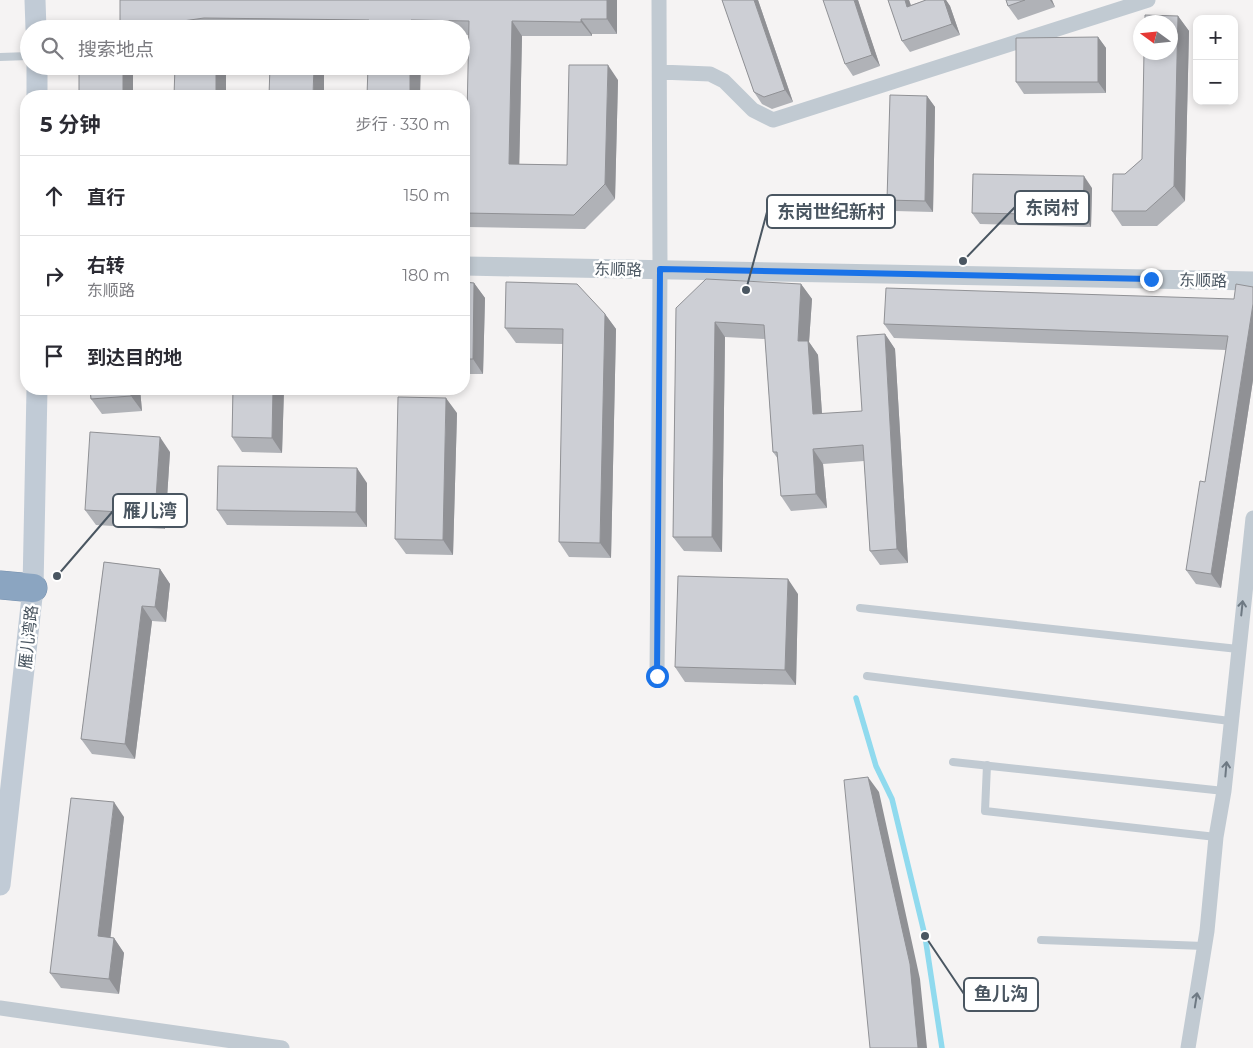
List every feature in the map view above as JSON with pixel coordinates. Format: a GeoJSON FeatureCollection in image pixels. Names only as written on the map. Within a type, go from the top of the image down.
{"type":"FeatureCollection","features":[{"type":"Feature","properties":{"kind":"highway"},"geometry":{"type":"LineString","coordinates":[[0,586],[33,597]]}},
{"type":"Feature","properties":{"kind":"highway"},"geometry":{"type":"LineString","coordinates":[[0,603],[33,597]]}},
{"type":"Feature","properties":{"kind":"main road"},"geometry":{"type":"LineString","coordinates":[[35,0],[36,20]]}},
{"type":"Feature","properties":{"kind":"main road"},"geometry":{"type":"LineString","coordinates":[[36,75],[37,90]]}},
{"type":"Feature","properties":{"kind":"main road","name":"雁儿湾路"},"geometry":{"type":"LineString","coordinates":[[0,885],[33,597],[37,395]]}},
{"type":"Feature","properties":{"kind":"street"},"geometry":{"type":"LineString","coordinates":[[657,676],[660,269],[659,0]]}},
{"type":"Feature","properties":{"kind":"street"},"geometry":{"type":"LineString","coordinates":[[660,72],[710,74],[724,80],[753,110],[773,120],[1148,0]]}},
{"type":"Feature","properties":{"kind":"street","name":"东顺路"},"geometry":{"type":"LineString","coordinates":[[470,266],[1253,281]]}},
{"type":"Feature","properties":{"kind":"street"},"geometry":{"type":"LineString","coordinates":[[1188,1048],[1204,946],[1216,838],[1224,791],[1253,518]]}},
{"type":"Feature","properties":{"kind":"street"},"geometry":{"type":"LineString","coordinates":[[0,1008],[282,1048]]}},
{"type":"Feature","properties":{"kind":"lane"},"geometry":{"type":"LineString","coordinates":[[0,57],[20,56]]}},
{"type":"Feature","properties":{"kind":"lane"},"geometry":{"type":"LineString","coordinates":[[860,608],[1238,649]]}},
{"type":"Feature","properties":{"kind":"lane"},"geometry":{"type":"LineString","coordinates":[[867,676],[1230,721]]}},
{"type":"Feature","properties":{"kind":"lane"},"geometry":{"type":"LineString","coordinates":[[952,762],[1224,791]]}},
{"type":"Feature","properties":{"kind":"lane"},"geometry":{"type":"LineString","coordinates":[[987,765],[985,811],[1216,838]]}},
{"type":"Feature","properties":{"kind":"lane"},"geometry":{"type":"LineString","coordinates":[[1041,940],[1204,946]]}},
{"type":"Feature","properties":{"kind":"building"},"geometry":{"type":"Polygon","coordinates":[[[120,0],[607,0],[607,19],[581,19],[581,22],[512,21],[509,164],[567,165],[569,65],[608,65],[605,184],[574,215],[470,213],[470,90],[468,90],[468,75],[470,75],[470,20],[204,18],[190,20],[120,20],[120,0]]]}},
{"type":"Feature","properties":{"kind":"building"},"geometry":{"type":"Polygon","coordinates":[[[722,0],[754,0],[785,90],[764,97],[754,92],[722,0]]]}},
{"type":"Feature","properties":{"kind":"building"},"geometry":{"type":"Polygon","coordinates":[[[823,0],[854,0],[872,55],[845,64],[823,0]]]}},
{"type":"Feature","properties":{"kind":"building"},"geometry":{"type":"Polygon","coordinates":[[[888,0],[905,0],[907,7],[926,0],[944,0],[952,24],[902,41],[888,0]]]}},
{"type":"Feature","properties":{"kind":"building"},"geometry":{"type":"Polygon","coordinates":[[[1006,0],[1025,0],[1008,6],[1006,0]]]}},
{"type":"Feature","properties":{"kind":"building"},"geometry":{"type":"Polygon","coordinates":[[[1098,37],[1098,82],[1016,82],[1016,38],[1098,37]]]}},
{"type":"Feature","properties":{"kind":"building"},"geometry":{"type":"Polygon","coordinates":[[[1144,60],[1177,60],[1174,186],[1146,211],[1112,211],[1113,174],[1125,174],[1142,159],[1144,60]]]}},
{"type":"Feature","properties":{"kind":"building"},"geometry":{"type":"Polygon","coordinates":[[[79,75],[123,75],[123,90],[79,90],[79,75]]]}},
{"type":"Feature","properties":{"kind":"building"},"geometry":{"type":"Polygon","coordinates":[[[175,75],[216,75],[216,90],[174,90],[175,75]]]}},
{"type":"Feature","properties":{"kind":"building"},"geometry":{"type":"Polygon","coordinates":[[[270,75],[314,75],[313,90],[269,90],[270,75]]]}},
{"type":"Feature","properties":{"kind":"building"},"geometry":{"type":"Polygon","coordinates":[[[368,75],[410,75],[410,90],[367,90],[368,75]]]}},
{"type":"Feature","properties":{"kind":"building"},"geometry":{"type":"Polygon","coordinates":[[[890,95],[927,96],[925,201],[887,200],[890,95]]]}},
{"type":"Feature","properties":{"kind":"building"},"geometry":{"type":"Polygon","coordinates":[[[973,174],[1084,176],[1083,215],[972,213],[973,174]]]}},
{"type":"Feature","properties":{"kind":"building"},"geometry":{"type":"Polygon","coordinates":[[[706,279],[801,284],[798,341],[808,341],[813,414],[862,411],[857,336],[885,334],[897,549],[870,551],[863,445],[813,449],[816,494],[781,496],[777,452],[773,452],[764,325],[715,322],[712,537],[673,537],[676,308],[706,279]]]}},
{"type":"Feature","properties":{"kind":"building"},"geometry":{"type":"Polygon","coordinates":[[[506,282],[577,284],[605,314],[600,543],[559,542],[563,329],[505,328],[506,282]]]}},
{"type":"Feature","properties":{"kind":"building"},"geometry":{"type":"Polygon","coordinates":[[[470,283],[474,283],[473,359],[470,359],[470,283]]]}},
{"type":"Feature","properties":{"kind":"building"},"geometry":{"type":"Polygon","coordinates":[[[1236,284],[1253,287],[1253,304],[1211,574],[1186,570],[1200,481],[1205,482],[1228,336],[884,324],[886,288],[1234,299],[1236,284]]]}},
{"type":"Feature","properties":{"kind":"building"},"geometry":{"type":"Polygon","coordinates":[[[91,395],[131,395],[131,396],[91,399],[91,395]]]}},
{"type":"Feature","properties":{"kind":"building"},"geometry":{"type":"Polygon","coordinates":[[[233,395],[273,395],[272,438],[232,437],[233,395]]]}},
{"type":"Feature","properties":{"kind":"building"},"geometry":{"type":"Polygon","coordinates":[[[398,397],[446,398],[443,540],[395,539],[398,397]]]}},
{"type":"Feature","properties":{"kind":"building"},"geometry":{"type":"Polygon","coordinates":[[[90,432],[160,437],[155,514],[85,510],[90,432]]]}},
{"type":"Feature","properties":{"kind":"building"},"geometry":{"type":"Polygon","coordinates":[[[218,466],[357,468],[356,512],[217,510],[218,466]]]}},
{"type":"Feature","properties":{"kind":"building"},"geometry":{"type":"Polygon","coordinates":[[[104,562],[160,569],[155,607],[142,606],[125,744],[81,739],[104,562]]]}},
{"type":"Feature","properties":{"kind":"building"},"geometry":{"type":"Polygon","coordinates":[[[678,576],[788,579],[785,670],[675,667],[678,576]]]}},
{"type":"Feature","properties":{"kind":"building"},"geometry":{"type":"Polygon","coordinates":[[[868,777],[910,964],[918,1048],[870,1048],[844,780],[868,777]]]}},
{"type":"Feature","properties":{"kind":"building"},"geometry":{"type":"Polygon","coordinates":[[[71,798],[114,802],[98,936],[114,938],[109,979],[50,973],[71,798]]]}},
{"type":"Feature","properties":{"kind":"waterway"},"geometry":{"type":"LineString","coordinates":[[856,698],[876,766],[892,799],[925,936],[942,1048]]}},
{"type":"Feature","properties":{"kind":"place","name":"东岗村"},"geometry":{"type":"Point","coordinates":[963,261]}},
{"type":"Feature","properties":{"kind":"place","name":"东岗世纪新村"},"geometry":{"type":"Point","coordinates":[746,290]}},
{"type":"Feature","properties":{"kind":"place","name":"雁儿湾"},"geometry":{"type":"Point","coordinates":[57,576]}},
{"type":"Feature","properties":{"kind":"place","name":"鱼儿沟"},"geometry":{"type":"Point","coordinates":[925,936]}},
{"type":"Feature","properties":{"kind":"route"},"geometry":{"type":"LineString","coordinates":[[657,676],[660,269],[1151,279]]}}]}
